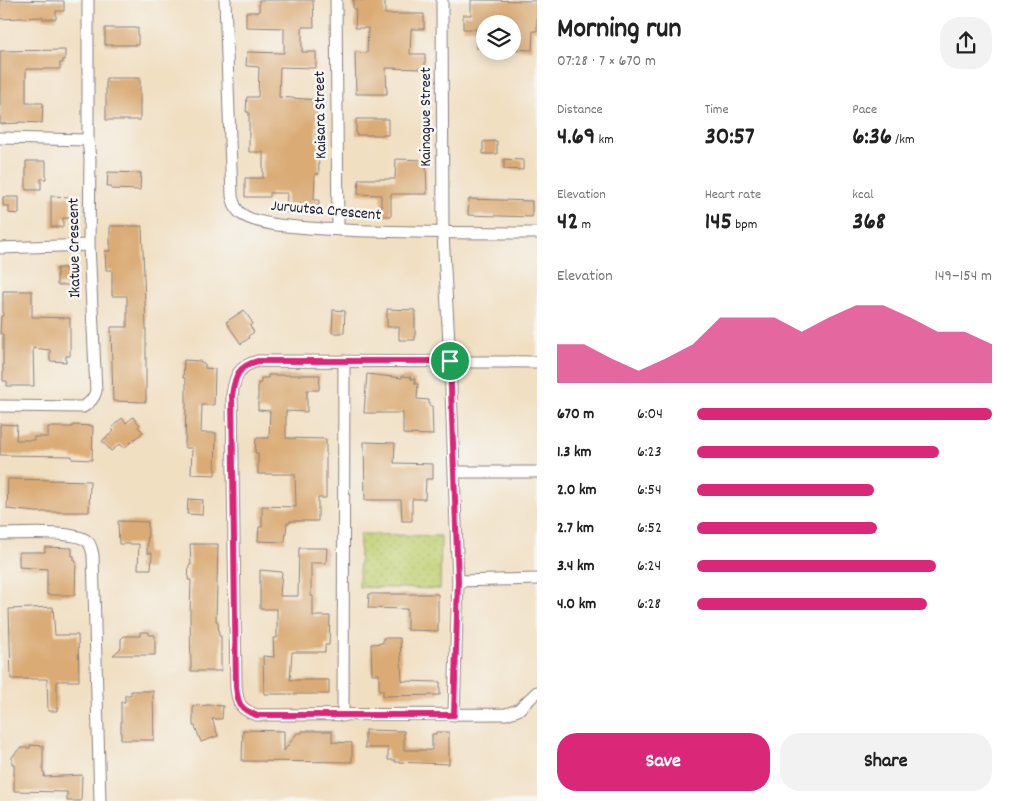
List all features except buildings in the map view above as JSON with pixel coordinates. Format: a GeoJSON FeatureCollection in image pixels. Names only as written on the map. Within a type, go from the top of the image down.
{"type":"FeatureCollection","features":[{"type":"Feature","properties":{"kind":"street","name":"Ikatwe Crescent"},"geometry":{"type":"LineString","coordinates":[[0,406],[83,407],[90,403],[96,392],[90,245],[88,0]]}},
{"type":"Feature","properties":{"kind":"street","name":"Juruutsa Crescent"},"geometry":{"type":"LineString","coordinates":[[225,0],[232,196],[236,209],[244,216],[288,226],[338,230],[537,233]]}},
{"type":"Feature","properties":{"kind":"street","name":"Kaisara Street"},"geometry":{"type":"LineString","coordinates":[[336,0],[338,230]]}},
{"type":"Feature","properties":{"kind":"street","name":"Kainagwe Street"},"geometry":{"type":"LineString","coordinates":[[442,0],[443,233],[458,581],[454,715]]}},
{"type":"Feature","properties":{"kind":"street"},"geometry":{"type":"LineString","coordinates":[[0,138],[88,140]]}},
{"type":"Feature","properties":{"kind":"street"},"geometry":{"type":"LineString","coordinates":[[0,248],[90,245]]}},
{"type":"Feature","properties":{"kind":"street"},"geometry":{"type":"LineString","coordinates":[[537,362],[258,361],[251,363],[238,372],[234,379],[232,395],[236,687],[240,705],[246,711],[256,715],[343,716],[512,713],[523,707],[537,692]]}},
{"type":"Feature","properties":{"kind":"street"},"geometry":{"type":"LineString","coordinates":[[343,716],[344,361]]}},
{"type":"Feature","properties":{"kind":"street"},"geometry":{"type":"LineString","coordinates":[[454,472],[537,472]]}},
{"type":"Feature","properties":{"kind":"street"},"geometry":{"type":"LineString","coordinates":[[0,534],[70,534],[86,540],[91,546],[93,555],[100,801]]}},
{"type":"Feature","properties":{"kind":"street"},"geometry":{"type":"LineString","coordinates":[[458,581],[537,579]]}},
{"type":"Feature","properties":{"kind":"green space"},"geometry":{"type":"Polygon","coordinates":[[[360,534],[441,536],[440,589],[359,587],[360,534]]]}},
{"type":"Feature","properties":{"kind":"route"},"geometry":{"type":"LineString","coordinates":[[258,361],[450,361],[458,581],[454,715],[256,715],[246,711],[240,705],[236,687],[232,395],[234,379],[238,372],[245,366],[258,361]]}}]}
